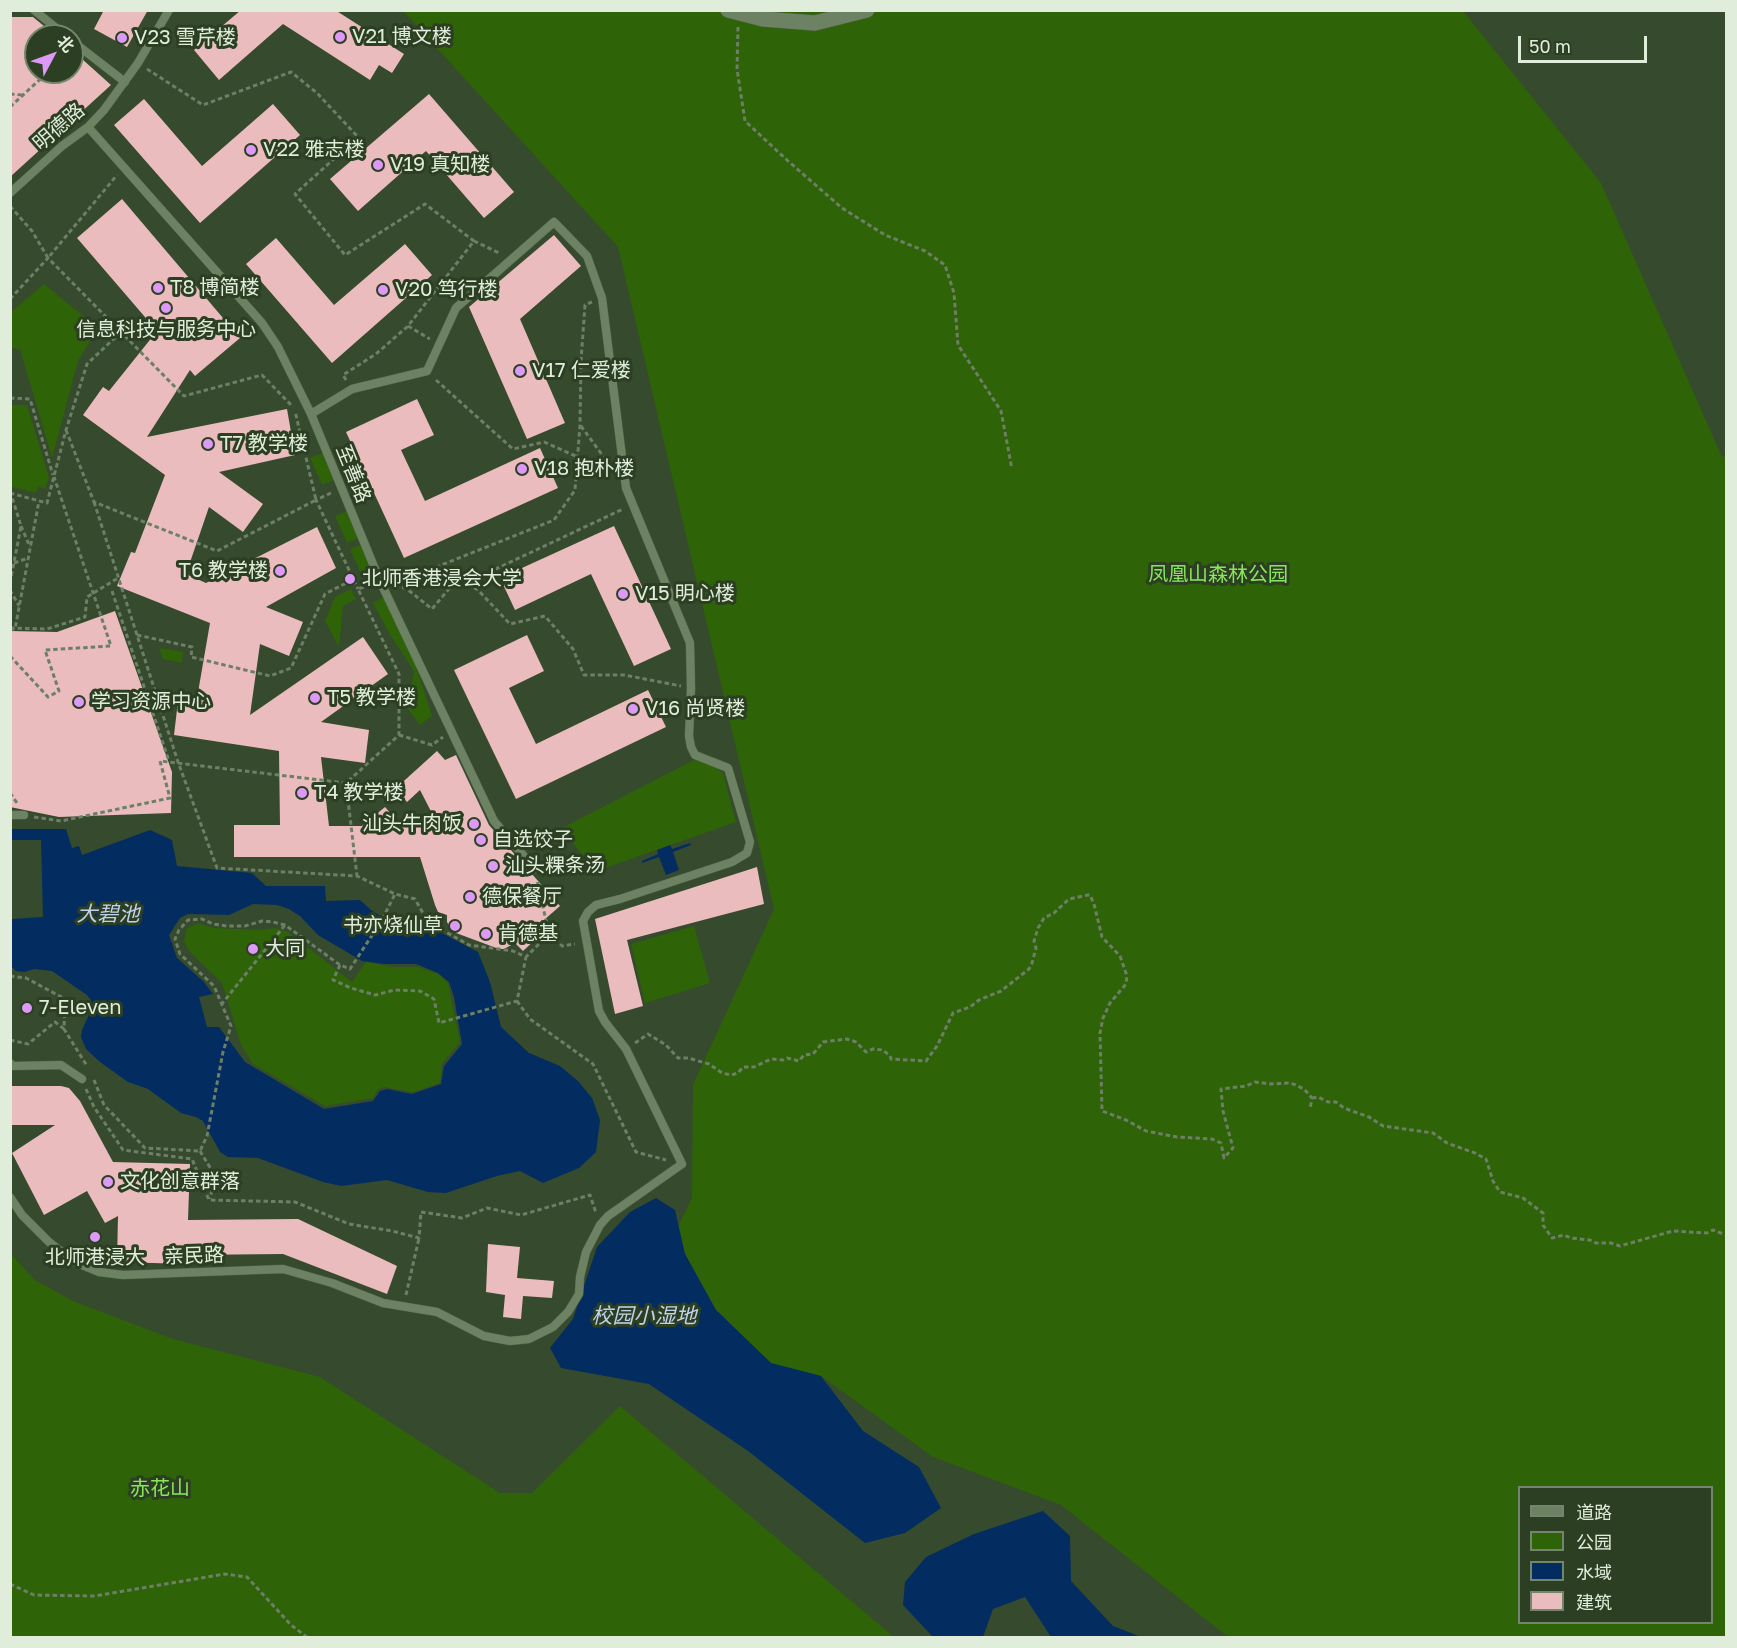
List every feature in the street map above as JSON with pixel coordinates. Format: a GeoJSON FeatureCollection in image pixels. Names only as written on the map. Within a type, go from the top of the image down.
{"type":"FeatureCollection","features":[{"type":"Feature","properties":{"kind":"street"},"geometry":{"type":"LineString","coordinates":[[733,12],[763,19],[814,23],[867,10]]}},
{"type":"Feature","properties":{"kind":"lane"},"geometry":{"type":"LineString","coordinates":[[34,10],[51,24]]}},
{"type":"Feature","properties":{"kind":"lane","name":"明德路"},"geometry":{"type":"LineString","coordinates":[[10,193],[88,127],[104,110],[138,63],[169,10]]}},
{"type":"Feature","properties":{"kind":"lane"},"geometry":{"type":"LineString","coordinates":[[84,50],[125,82]]}},
{"type":"Feature","properties":{"kind":"lane","name":"至善路"},"geometry":{"type":"LineString","coordinates":[[88,127],[262,323],[278,347],[311,414],[380,581],[494,821],[535,869]]}},
{"type":"Feature","properties":{"kind":"lane"},"geometry":{"type":"LineString","coordinates":[[311,414],[352,389],[427,372],[456,308],[554,222],[587,256],[602,298],[626,488],[690,643],[689,736],[691,747],[696,755],[728,768],[750,842],[747,853],[732,862],[597,905],[588,912],[583,921],[598,1011],[626,1048],[682,1164],[609,1216],[600,1225]]}},
{"type":"Feature","properties":{"kind":"lane"},"geometry":{"type":"LineString","coordinates":[[10,815],[24,815]]}},
{"type":"Feature","properties":{"kind":"lane"},"geometry":{"type":"LineString","coordinates":[[10,1063],[13,1066],[61,1065],[82,1078]]}},
{"type":"Feature","properties":{"kind":"lane","name":"亲民路"},"geometry":{"type":"LineString","coordinates":[[10,1197],[22,1215],[49,1242],[75,1262],[99,1272],[123,1275],[283,1269],[332,1283],[383,1302],[437,1312],[484,1336],[510,1341],[529,1339],[553,1327],[568,1312],[579,1294],[580,1276],[586,1251],[600,1225]]}},
{"type":"Feature","properties":{"kind":"path"},"geometry":{"type":"LineString","coordinates":[[733,12],[737,69],[745,121],[842,208],[885,235],[925,251],[945,265],[954,293],[958,345],[1001,411],[1012,469]]}},
{"type":"Feature","properties":{"kind":"path"},"geometry":{"type":"LineString","coordinates":[[138,63],[202,105],[291,72],[317,93],[358,137],[295,194],[345,255],[425,204],[474,241],[498,253]]}},
{"type":"Feature","properties":{"kind":"path"},"geometry":{"type":"LineString","coordinates":[[10,107],[34,84]]}},
{"type":"Feature","properties":{"kind":"path"},"geometry":{"type":"LineString","coordinates":[[10,94],[22,95]]}},
{"type":"Feature","properties":{"kind":"path"},"geometry":{"type":"LineString","coordinates":[[10,299],[124,168]]}},
{"type":"Feature","properties":{"kind":"path"},"geometry":{"type":"LineString","coordinates":[[10,206],[32,231],[48,258],[184,396],[262,375],[294,409]]}},
{"type":"Feature","properties":{"kind":"path"},"geometry":{"type":"LineString","coordinates":[[343,375],[376,354],[408,326],[474,241]]}},
{"type":"Feature","properties":{"kind":"path"},"geometry":{"type":"LineString","coordinates":[[393,585],[554,520],[575,490],[585,305],[602,298]]}},
{"type":"Feature","properties":{"kind":"path"},"geometry":{"type":"LineString","coordinates":[[408,326],[439,345]]}},
{"type":"Feature","properties":{"kind":"path"},"geometry":{"type":"LineString","coordinates":[[11,493],[47,503],[66,430],[87,364],[121,332]]}},
{"type":"Feature","properties":{"kind":"path"},"geometry":{"type":"LineString","coordinates":[[427,372],[513,449],[544,442],[578,457]]}},
{"type":"Feature","properties":{"kind":"path"},"geometry":{"type":"LineString","coordinates":[[24,815],[61,821],[170,798],[160,761],[346,783],[399,735],[399,674],[316,500],[294,409],[293,378]]}},
{"type":"Feature","properties":{"kind":"path"},"geometry":{"type":"LineString","coordinates":[[10,398],[30,399],[111,646],[45,650],[59,691],[48,697],[10,656]]}},
{"type":"Feature","properties":{"kind":"path"},"geometry":{"type":"LineString","coordinates":[[580,425],[626,488]]}},
{"type":"Feature","properties":{"kind":"path"},"geometry":{"type":"LineString","coordinates":[[66,430],[94,502],[178,762],[217,868],[357,876],[395,894],[415,899],[428,922],[469,945],[513,951],[526,957]]}},
{"type":"Feature","properties":{"kind":"path"},"geometry":{"type":"LineString","coordinates":[[94,502],[217,551],[341,489]]}},
{"type":"Feature","properties":{"kind":"path"},"geometry":{"type":"LineString","coordinates":[[11,493],[30,547]]}},
{"type":"Feature","properties":{"kind":"path"},"geometry":{"type":"LineString","coordinates":[[10,629],[15,629],[39,501]]}},
{"type":"Feature","properties":{"kind":"path"},"geometry":{"type":"LineString","coordinates":[[468,582],[632,505]]}},
{"type":"Feature","properties":{"kind":"path"},"geometry":{"type":"LineString","coordinates":[[10,583],[21,526]]}},
{"type":"Feature","properties":{"kind":"path"},"geometry":{"type":"LineString","coordinates":[[14,563],[28,558]]}},
{"type":"Feature","properties":{"kind":"path"},"geometry":{"type":"LineString","coordinates":[[358,589],[380,581],[407,589],[432,609],[459,577],[478,590],[510,624],[544,615],[573,649],[584,675],[624,675],[691,688]]}},
{"type":"Feature","properties":{"kind":"path"},"geometry":{"type":"LineString","coordinates":[[10,629],[47,629],[85,616],[87,597],[118,578]]}},
{"type":"Feature","properties":{"kind":"path"},"geometry":{"type":"LineString","coordinates":[[137,635],[192,647],[191,657],[270,676],[291,668],[325,594],[354,579]]}},
{"type":"Feature","properties":{"kind":"path"},"geometry":{"type":"LineString","coordinates":[[10,590],[19,606]]}},
{"type":"Feature","properties":{"kind":"path"},"geometry":{"type":"LineString","coordinates":[[112,591],[169,761]]}},
{"type":"Feature","properties":{"kind":"path"},"geometry":{"type":"LineString","coordinates":[[399,735],[432,746]]}},
{"type":"Feature","properties":{"kind":"path"},"geometry":{"type":"LineString","coordinates":[[346,783],[357,876]]}},
{"type":"Feature","properties":{"kind":"path"},"geometry":{"type":"LineString","coordinates":[[535,869],[549,934],[562,946],[585,940]]}},
{"type":"Feature","properties":{"kind":"path"},"geometry":{"type":"LineString","coordinates":[[200,1151],[207,1136],[223,1052],[231,1026],[214,986],[180,954],[175,939],[179,930],[188,920],[202,919],[213,924],[227,926],[245,926],[262,921],[285,925],[340,965],[350,969],[382,920],[395,894]]}},
{"type":"Feature","properties":{"kind":"path"},"geometry":{"type":"LineString","coordinates":[[626,1048],[648,1035],[666,1045],[678,1058],[688,1058],[710,1064],[722,1073],[730,1075],[738,1073],[743,1067],[754,1067],[771,1059],[787,1058],[799,1061],[804,1055],[813,1054],[823,1042],[847,1039],[856,1042],[866,1052],[873,1049],[883,1050],[891,1059],[926,1060],[937,1046],[953,1013],[970,1008],[979,1000],[1001,991],[1029,969],[1036,948],[1034,941],[1038,927],[1044,918],[1069,899],[1090,895],[1102,937],[1120,956],[1127,976],[1126,984],[1110,1003],[1103,1018],[1100,1033],[1102,1111],[1146,1131],[1177,1137],[1212,1139],[1221,1143],[1224,1158],[1233,1148],[1223,1110],[1221,1089],[1246,1086],[1256,1082],[1291,1083],[1304,1089],[1311,1098],[1310,1109]]}},
{"type":"Feature","properties":{"kind":"path"},"geometry":{"type":"LineString","coordinates":[[221,1005],[285,925]]}},
{"type":"Feature","properties":{"kind":"path"},"geometry":{"type":"LineString","coordinates":[[549,934],[526,957],[517,1001],[530,1019],[593,1064],[636,1152],[682,1164]]}},
{"type":"Feature","properties":{"kind":"path"},"geometry":{"type":"LineString","coordinates":[[340,965],[333,980],[351,988],[375,995],[396,990],[420,991],[434,999],[439,1023],[517,1001]]}},
{"type":"Feature","properties":{"kind":"path"},"geometry":{"type":"LineString","coordinates":[[10,976],[26,978],[65,999],[64,1029]]}},
{"type":"Feature","properties":{"kind":"path"},"geometry":{"type":"LineString","coordinates":[[10,1040],[28,1044],[55,1022],[64,1029],[90,1071]]}},
{"type":"Feature","properties":{"kind":"path"},"geometry":{"type":"LineString","coordinates":[[82,1078],[94,1107],[123,1150],[192,1159],[209,1200]]}},
{"type":"Feature","properties":{"kind":"path"},"geometry":{"type":"LineString","coordinates":[[93,1079],[104,1105],[145,1148],[200,1151]]}},
{"type":"Feature","properties":{"kind":"path"},"geometry":{"type":"LineString","coordinates":[[1311,1098],[1318,1097],[1328,1102],[1336,1102],[1383,1126],[1433,1133],[1448,1143],[1486,1159],[1493,1181],[1500,1192],[1523,1198],[1543,1212],[1543,1225],[1552,1238],[1564,1235],[1571,1239],[1620,1246],[1673,1231],[1707,1233],[1713,1230],[1726,1235]]}},
{"type":"Feature","properties":{"kind":"path"},"geometry":{"type":"LineString","coordinates":[[200,1151],[218,1179],[209,1200]]}},
{"type":"Feature","properties":{"kind":"path"},"geometry":{"type":"LineString","coordinates":[[403,1306],[419,1238],[422,1212],[462,1218],[487,1208],[521,1215],[590,1195],[600,1225]]}},
{"type":"Feature","properties":{"kind":"path"},"geometry":{"type":"LineString","coordinates":[[209,1200],[295,1202],[349,1224],[419,1238]]}},
{"type":"Feature","properties":{"kind":"path"},"geometry":{"type":"LineString","coordinates":[[10,1584],[34,1595],[94,1596],[225,1574],[236,1575],[247,1577],[291,1625],[308,1638]]}},
{"type":"Feature","properties":{"kind":"green space","name":"凤凰山森林公园"},"geometry":{"type":"Polygon","coordinates":[[[403,11],[1463,11],[1601,183],[1722,457],[1726,455],[1726,1637],[1228,1637],[1061,1505],[933,1457],[821,1376],[771,1363],[716,1310],[685,1254],[678,1227],[692,1198],[693,1085],[774,909],[618,247],[403,11]]]}},
{"type":"Feature","properties":{"kind":"green space"},"geometry":{"type":"Polygon","coordinates":[[[44,284],[98,328],[78,361],[52,458],[20,349],[10,348],[11,312],[44,284]]]}},
{"type":"Feature","properties":{"kind":"green space"},"geometry":{"type":"Polygon","coordinates":[[[10,405],[27,405],[49,478],[45,489],[38,486],[36,493],[12,487],[11,484],[10,405]]]}},
{"type":"Feature","properties":{"kind":"green space"},"geometry":{"type":"Polygon","coordinates":[[[322,453],[334,480],[322,485],[310,458],[322,453]]]}},
{"type":"Feature","properties":{"kind":"green space"},"geometry":{"type":"Polygon","coordinates":[[[347,511],[359,538],[347,543],[335,516],[347,511]]]}},
{"type":"Feature","properties":{"kind":"green space"},"geometry":{"type":"Polygon","coordinates":[[[362,544],[374,571],[362,576],[350,549],[362,544]]]}},
{"type":"Feature","properties":{"kind":"green space"},"geometry":{"type":"Polygon","coordinates":[[[351,589],[356,599],[343,606],[339,647],[325,621],[335,597],[351,589]]]}},
{"type":"Feature","properties":{"kind":"green space"},"geometry":{"type":"Polygon","coordinates":[[[385,596],[415,663],[432,716],[420,725],[408,709],[414,671],[373,603],[385,596]]]}},
{"type":"Feature","properties":{"kind":"green space"},"geometry":{"type":"Polygon","coordinates":[[[159,648],[183,652],[182,663],[163,659],[159,648]]]}},
{"type":"Feature","properties":{"kind":"green space"},"geometry":{"type":"Polygon","coordinates":[[[694,760],[715,767],[723,773],[736,822],[597,871],[560,829],[694,760]]]}},
{"type":"Feature","properties":{"kind":"green space"},"geometry":{"type":"Polygon","coordinates":[[[198,923],[214,928],[259,930],[275,928],[288,932],[352,982],[366,962],[393,967],[418,967],[438,974],[448,983],[460,1042],[442,1064],[440,1083],[413,1092],[384,1087],[378,1089],[373,1098],[325,1106],[253,1064],[241,1045],[222,983],[188,950],[184,940],[187,928],[198,923]]]}},
{"type":"Feature","properties":{"kind":"green space"},"geometry":{"type":"Polygon","coordinates":[[[694,926],[710,983],[645,1003],[631,944],[694,926]]]}},
{"type":"Feature","properties":{"kind":"green space","name":"赤花山"},"geometry":{"type":"Polygon","coordinates":[[[10,1253],[35,1280],[73,1301],[173,1339],[320,1377],[500,1493],[532,1493],[620,1406],[894,1637],[11,1637],[10,1253]]]}},
{"type":"Feature","properties":{"kind":"water","name":"大碧池"},"geometry":{"type":"Polygon","coordinates":[[[11,829],[66,829],[72,848],[79,846],[82,855],[150,830],[172,840],[177,866],[252,873],[266,886],[325,886],[326,901],[360,900],[382,917],[406,922],[419,921],[478,952],[490,982],[501,1027],[529,1053],[560,1066],[578,1081],[592,1098],[600,1120],[596,1152],[579,1168],[543,1183],[520,1171],[446,1193],[428,1192],[387,1180],[341,1186],[323,1182],[258,1158],[228,1157],[220,1152],[203,1121],[181,1113],[148,1089],[128,1082],[86,1049],[81,1037],[82,1030],[92,1008],[92,1002],[87,995],[52,971],[34,969],[24,972],[16,971],[11,966],[11,919],[43,917],[41,840],[11,840],[11,829]],[[253,904],[229,915],[188,914],[180,918],[169,935],[177,958],[204,982],[213,994],[199,997],[207,1027],[219,1027],[245,1062],[324,1109],[373,1101],[380,1091],[387,1089],[412,1094],[441,1084],[444,1066],[462,1044],[454,997],[449,982],[438,973],[416,964],[362,961],[318,935],[300,916],[277,905],[253,904]]]}},
{"type":"Feature","properties":{"kind":"water"},"geometry":{"type":"Polygon","coordinates":[[[690,843],[691,845],[673,852],[679,870],[666,875],[659,857],[642,863],[658,854],[657,850],[670,845],[672,849],[690,843]]]}},
{"type":"Feature","properties":{"kind":"water","name":"校园小湿地"},"geometry":{"type":"Polygon","coordinates":[[[656,1198],[675,1210],[685,1254],[716,1310],[771,1363],[821,1376],[863,1431],[919,1467],[941,1508],[905,1533],[865,1543],[748,1451],[649,1384],[561,1368],[550,1348],[573,1319],[597,1247],[630,1212],[656,1198]]]}},
{"type":"Feature","properties":{"kind":"water"},"geometry":{"type":"Polygon","coordinates":[[[1043,1511],[1070,1536],[1071,1581],[1113,1626],[1141,1637],[1051,1637],[1025,1597],[993,1609],[983,1637],[933,1637],[903,1605],[905,1582],[926,1557],[974,1534],[1043,1511]]]}},
{"type":"Feature","properties":{"kind":"building","name":"V23 雪芹楼"},"geometry":{"type":"Polygon","coordinates":[[[104,10],[148,10],[127,47],[94,29],[104,10]]]}},
{"type":"Feature","properties":{"kind":"building","name":"V21 博文楼"},"geometry":{"type":"Polygon","coordinates":[[[241,10],[335,10],[404,54],[392,73],[379,65],[370,80],[283,24],[219,80],[194,50],[241,10]]]}},
{"type":"Feature","properties":{"kind":"building"},"geometry":{"type":"Polygon","coordinates":[[[10,17],[33,17],[41,24],[24,24],[24,84],[84,84],[84,61],[111,85],[10,177],[10,17]]]}},
{"type":"Feature","properties":{"kind":"building","name":"V19 真知楼"},"geometry":{"type":"Polygon","coordinates":[[[429,94],[514,192],[484,218],[426,151],[358,211],[330,179],[429,94]]]}},
{"type":"Feature","properties":{"kind":"building","name":"V22 雅志楼"},"geometry":{"type":"Polygon","coordinates":[[[144,99],[202,166],[273,104],[300,135],[200,223],[114,125],[144,99]]]}},
{"type":"Feature","properties":{"kind":"building"},"geometry":{"type":"Polygon","coordinates":[[[122,199],[240,338],[195,376],[190,370],[147,437],[287,409],[295,455],[219,472],[263,504],[243,532],[209,507],[186,574],[206,583],[317,527],[336,568],[266,607],[303,622],[289,656],[260,644],[250,715],[363,637],[388,674],[321,722],[369,730],[365,763],[321,757],[329,826],[362,826],[385,807],[392,815],[381,826],[438,825],[420,790],[407,802],[395,789],[437,751],[445,760],[456,755],[489,825],[560,906],[544,920],[550,926],[523,951],[515,943],[499,949],[451,929],[447,922],[447,915],[438,912],[420,857],[234,857],[234,825],[280,825],[279,751],[174,735],[178,701],[196,704],[210,623],[117,586],[131,552],[135,553],[165,475],[83,415],[103,387],[109,391],[157,331],[77,238],[122,199]]]}},
{"type":"Feature","properties":{"kind":"building","name":"V17 仁爱楼"},"geometry":{"type":"Polygon","coordinates":[[[554,235],[581,266],[520,319],[565,423],[527,439],[469,307],[554,235]]]}},
{"type":"Feature","properties":{"kind":"building","name":"V20 笃行楼"},"geometry":{"type":"Polygon","coordinates":[[[276,238],[334,305],[405,244],[432,275],[332,363],[246,264],[276,238]]]}},
{"type":"Feature","properties":{"kind":"building","name":"V18 抱朴楼"},"geometry":{"type":"Polygon","coordinates":[[[417,399],[434,435],[401,450],[425,501],[540,448],[558,488],[404,558],[346,432],[417,399]]]}},
{"type":"Feature","properties":{"kind":"building","name":"V15 明心楼"},"geometry":{"type":"Polygon","coordinates":[[[614,526],[671,649],[634,666],[591,574],[515,610],[500,578],[614,526]]]}},
{"type":"Feature","properties":{"kind":"building","name":"学习资源中心"},"geometry":{"type":"Polygon","coordinates":[[[115,611],[172,772],[171,813],[59,817],[10,807],[10,631],[57,632],[115,611]]]}},
{"type":"Feature","properties":{"kind":"building","name":"V16 尚贤楼"},"geometry":{"type":"Polygon","coordinates":[[[527,635],[544,671],[509,688],[536,744],[648,690],[666,727],[516,799],[454,670],[527,635]]]}},
{"type":"Feature","properties":{"kind":"building"},"geometry":{"type":"Polygon","coordinates":[[[757,867],[764,904],[627,940],[643,1006],[615,1014],[595,919],[757,867]]]}},
{"type":"Feature","properties":{"kind":"building","name":"文化创意群落"},"geometry":{"type":"Polygon","coordinates":[[[10,1086],[69,1088],[80,1101],[113,1162],[190,1164],[188,1220],[298,1219],[397,1266],[387,1294],[283,1254],[187,1255],[187,1264],[117,1262],[118,1216],[105,1223],[87,1191],[44,1215],[12,1153],[55,1125],[10,1125],[10,1086]]]}},
{"type":"Feature","properties":{"kind":"building"},"geometry":{"type":"Polygon","coordinates":[[[488,1244],[520,1247],[517,1278],[554,1281],[552,1298],[523,1296],[521,1319],[503,1317],[505,1295],[486,1292],[488,1244]]]}},
{"type":"Feature","properties":{"kind":"place","name":"V21 博文楼"},"geometry":{"type":"Point","coordinates":[340,37]}},
{"type":"Feature","properties":{"kind":"place","name":"V23 雪芹楼"},"geometry":{"type":"Point","coordinates":[122,38]}},
{"type":"Feature","properties":{"kind":"place","name":"V22 雅志楼"},"geometry":{"type":"Point","coordinates":[251,150]}},
{"type":"Feature","properties":{"kind":"place","name":"V19 真知楼"},"geometry":{"type":"Point","coordinates":[378,165]}},
{"type":"Feature","properties":{"kind":"place","name":"T8 博简楼"},"geometry":{"type":"Point","coordinates":[158,288]}},
{"type":"Feature","properties":{"kind":"place","name":"V20 笃行楼"},"geometry":{"type":"Point","coordinates":[383,290]}},
{"type":"Feature","properties":{"kind":"place","name":"信息科技与服务中心"},"geometry":{"type":"Point","coordinates":[166,308]}},
{"type":"Feature","properties":{"kind":"place","name":"V17 仁爱楼"},"geometry":{"type":"Point","coordinates":[520,371]}},
{"type":"Feature","properties":{"kind":"place","name":"T7 教学楼"},"geometry":{"type":"Point","coordinates":[208,444]}},
{"type":"Feature","properties":{"kind":"place","name":"V18 抱朴楼"},"geometry":{"type":"Point","coordinates":[522,469]}},
{"type":"Feature","properties":{"kind":"place","name":"T6 教学楼"},"geometry":{"type":"Point","coordinates":[280,571]}},
{"type":"Feature","properties":{"kind":"place","name":"北师香港浸会大学"},"geometry":{"type":"Point","coordinates":[350,579]}},
{"type":"Feature","properties":{"kind":"place","name":"V15 明心楼"},"geometry":{"type":"Point","coordinates":[623,594]}},
{"type":"Feature","properties":{"kind":"place","name":"T5 教学楼"},"geometry":{"type":"Point","coordinates":[315,698]}},
{"type":"Feature","properties":{"kind":"place","name":"学习资源中心"},"geometry":{"type":"Point","coordinates":[79,702]}},
{"type":"Feature","properties":{"kind":"place","name":"V16 尚贤楼"},"geometry":{"type":"Point","coordinates":[633,709]}},
{"type":"Feature","properties":{"kind":"place","name":"T4 教学楼"},"geometry":{"type":"Point","coordinates":[302,793]}},
{"type":"Feature","properties":{"kind":"place","name":"汕头牛肉饭"},"geometry":{"type":"Point","coordinates":[474,824]}},
{"type":"Feature","properties":{"kind":"place","name":"自选饺子"},"geometry":{"type":"Point","coordinates":[481,840]}},
{"type":"Feature","properties":{"kind":"place","name":"汕头粿条汤"},"geometry":{"type":"Point","coordinates":[493,866]}},
{"type":"Feature","properties":{"kind":"place","name":"德保餐厅"},"geometry":{"type":"Point","coordinates":[470,897]}},
{"type":"Feature","properties":{"kind":"place","name":"书亦烧仙草"},"geometry":{"type":"Point","coordinates":[455,926]}},
{"type":"Feature","properties":{"kind":"place","name":"肯德基"},"geometry":{"type":"Point","coordinates":[486,934]}},
{"type":"Feature","properties":{"kind":"place","name":"大同"},"geometry":{"type":"Point","coordinates":[253,949]}},
{"type":"Feature","properties":{"kind":"place","name":"7-Eleven"},"geometry":{"type":"Point","coordinates":[27,1008]}},
{"type":"Feature","properties":{"kind":"place","name":"文化创意群落"},"geometry":{"type":"Point","coordinates":[108,1182]}},
{"type":"Feature","properties":{"kind":"place","name":"北师港浸大"},"geometry":{"type":"Point","coordinates":[95,1237]}}]}
